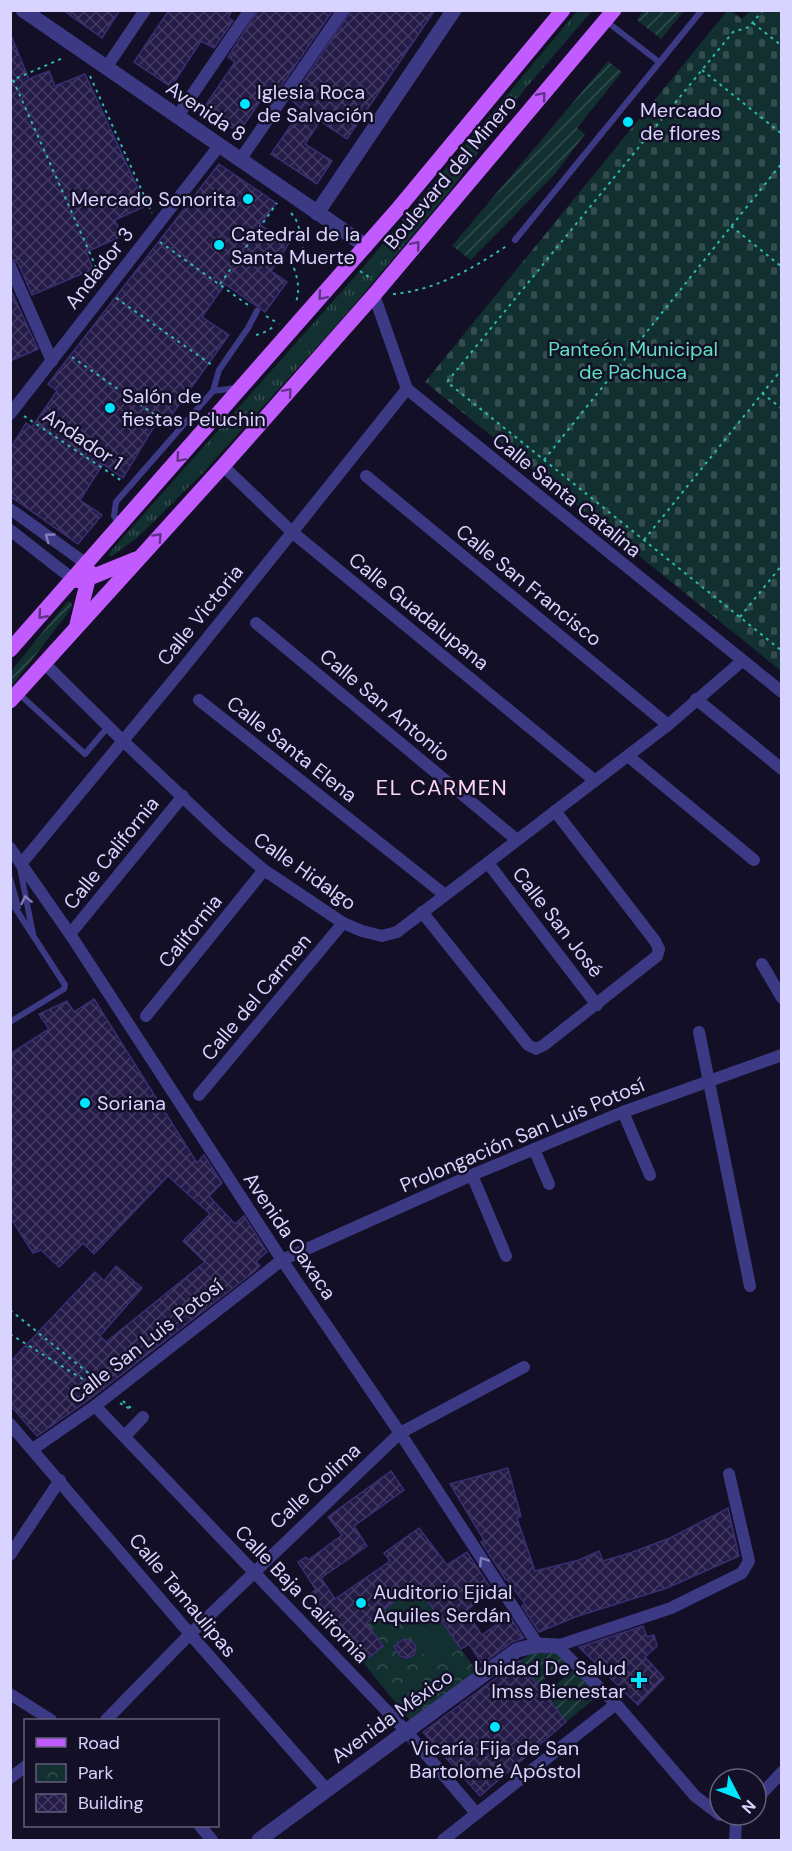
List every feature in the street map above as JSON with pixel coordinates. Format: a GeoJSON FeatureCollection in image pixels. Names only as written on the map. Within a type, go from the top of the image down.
{"type":"FeatureCollection","features":[{"type":"Feature","properties":{"kind":"main road","name":"Boulevard del Minero"},"geometry":{"type":"LineString","coordinates":[[10,650],[84,574],[121,526],[351,264],[563,10]]}},
{"type":"Feature","properties":{"kind":"main road","name":"Boulevard del Minero"},"geometry":{"type":"LineString","coordinates":[[14,697],[378,291],[610,16]]}},
{"type":"Feature","properties":{"kind":"main road"},"geometry":{"type":"LineString","coordinates":[[76,627],[84,574],[140,557]]}},
{"type":"Feature","properties":{"kind":"street"},"geometry":{"type":"LineString","coordinates":[[106,68],[145,10]]}},
{"type":"Feature","properties":{"kind":"street"},"geometry":{"type":"LineString","coordinates":[[177,117],[250,10]]}},
{"type":"Feature","properties":{"kind":"street"},"geometry":{"type":"LineString","coordinates":[[240,160],[344,10]]}},
{"type":"Feature","properties":{"kind":"street"},"geometry":{"type":"LineString","coordinates":[[316,213],[454,10]]}},
{"type":"Feature","properties":{"kind":"street","name":"Avenida 8"},"geometry":{"type":"LineString","coordinates":[[33,13],[106,68],[366,246]]}},
{"type":"Feature","properties":{"kind":"street","name":"Andador 3"},"geometry":{"type":"LineString","coordinates":[[16,414],[52,361],[219,146]]}},
{"type":"Feature","properties":{"kind":"street"},"geometry":{"type":"LineString","coordinates":[[10,266],[52,361]]}},
{"type":"Feature","properties":{"kind":"street"},"geometry":{"type":"LineString","coordinates":[[378,291],[407,390]]}},
{"type":"Feature","properties":{"kind":"street","name":"Calle Victoria"},"geometry":{"type":"LineString","coordinates":[[21,864],[407,390]]}},
{"type":"Feature","properties":{"kind":"street","name":"Calle Santa Catalina"},"geometry":{"type":"LineString","coordinates":[[407,390],[782,692]]}},
{"type":"Feature","properties":{"kind":"street","name":"Calle Guadalupana"},"geometry":{"type":"LineString","coordinates":[[223,466],[292,532],[594,780]]}},
{"type":"Feature","properties":{"kind":"street","name":"Calle San Francisco"},"geometry":{"type":"LineString","coordinates":[[366,476],[668,725]]}},
{"type":"Feature","properties":{"kind":"street"},"geometry":{"type":"LineString","coordinates":[[10,509],[84,574]]}},
{"type":"Feature","properties":{"kind":"street"},"geometry":{"type":"LineString","coordinates":[[10,530],[84,574]]}},
{"type":"Feature","properties":{"kind":"street","name":"Calle San Antonio"},"geometry":{"type":"LineString","coordinates":[[256,623],[517,840]]}},
{"type":"Feature","properties":{"kind":"street"},"geometry":{"type":"LineString","coordinates":[[742,661],[628,756],[754,860]]}},
{"type":"Feature","properties":{"kind":"street","name":"Calle Hidalgo"},"geometry":{"type":"LineString","coordinates":[[44,663],[108,727],[226,838],[264,870],[343,923],[382,936],[397,932],[628,756]]}},
{"type":"Feature","properties":{"kind":"street"},"geometry":{"type":"LineString","coordinates":[[696,699],[782,769]]}},
{"type":"Feature","properties":{"kind":"street","name":"Calle Santa Elena"},"geometry":{"type":"LineString","coordinates":[[199,700],[445,895]]}},
{"type":"Feature","properties":{"kind":"street","name":"Calle California"},"geometry":{"type":"LineString","coordinates":[[70,934],[183,796]]}},
{"type":"Feature","properties":{"kind":"street"},"geometry":{"type":"LineString","coordinates":[[422,912],[528,1045],[536,1049],[544,1045],[597,1005],[657,956],[659,949],[555,811]]}},
{"type":"Feature","properties":{"kind":"street","name":"Avenida Oaxaca"},"geometry":{"type":"LineString","coordinates":[[10,848],[70,934],[282,1260],[400,1433],[538,1646]]}},
{"type":"Feature","properties":{"kind":"street","name":"Calle San José"},"geometry":{"type":"LineString","coordinates":[[488,863],[597,1005]]}},
{"type":"Feature","properties":{"kind":"street","name":"California"},"geometry":{"type":"LineString","coordinates":[[146,1016],[264,870]]}},
{"type":"Feature","properties":{"kind":"street","name":"Calle del Carmen"},"geometry":{"type":"LineString","coordinates":[[199,1095],[343,923]]}},
{"type":"Feature","properties":{"kind":"street"},"geometry":{"type":"LineString","coordinates":[[762,964],[782,998]]}},
{"type":"Feature","properties":{"kind":"street"},"geometry":{"type":"LineString","coordinates":[[699,1032],[750,1286]]}},
{"type":"Feature","properties":{"kind":"street","name":"Prolongación San Luis Potosí"},"geometry":{"type":"LineString","coordinates":[[282,1260],[472,1175],[623,1112],[782,1054]]}},
{"type":"Feature","properties":{"kind":"street"},"geometry":{"type":"LineString","coordinates":[[623,1112],[650,1175]]}},
{"type":"Feature","properties":{"kind":"street"},"geometry":{"type":"LineString","coordinates":[[534,1149],[549,1184]]}},
{"type":"Feature","properties":{"kind":"street"},"geometry":{"type":"LineString","coordinates":[[472,1175],[506,1256]]}},
{"type":"Feature","properties":{"kind":"street","name":"Calle San Luis Potosí"},"geometry":{"type":"LineString","coordinates":[[33,1449],[96,1406],[282,1260]]}},
{"type":"Feature","properties":{"kind":"street","name":"Calle Colima"},"geometry":{"type":"LineString","coordinates":[[107,1719],[190,1634],[400,1433],[524,1366]]}},
{"type":"Feature","properties":{"kind":"street","name":"Calle Baja California"},"geometry":{"type":"LineString","coordinates":[[96,1406],[406,1731],[476,1813]]}},
{"type":"Feature","properties":{"kind":"street"},"geometry":{"type":"LineString","coordinates":[[125,1436],[143,1418]]}},
{"type":"Feature","properties":{"kind":"street","name":"Calle Tamaulipas"},"geometry":{"type":"LineString","coordinates":[[10,1424],[327,1790]]}},
{"type":"Feature","properties":{"kind":"street"},"geometry":{"type":"LineString","coordinates":[[708,1806],[694,1796],[616,1704],[557,1646],[671,1608],[742,1573],[749,1561],[729,1474]]}},
{"type":"Feature","properties":{"kind":"street"},"geometry":{"type":"LineString","coordinates":[[10,1556],[60,1480]]}},
{"type":"Feature","properties":{"kind":"street","name":"Avenida México"},"geometry":{"type":"LineString","coordinates":[[259,1840],[517,1650],[538,1646],[557,1646]]}},
{"type":"Feature","properties":{"kind":"street"},"geometry":{"type":"LineString","coordinates":[[10,1694],[49,1719]]}},
{"type":"Feature","properties":{"kind":"street"},"geometry":{"type":"LineString","coordinates":[[443,1840],[616,1704]]}},
{"type":"Feature","properties":{"kind":"street"},"geometry":{"type":"LineString","coordinates":[[10,1778],[24,1768]]}},
{"type":"Feature","properties":{"kind":"street"},"geometry":{"type":"LineString","coordinates":[[768,1787],[782,1772]]}},
{"type":"Feature","properties":{"kind":"street"},"geometry":{"type":"LineString","coordinates":[[201,1827],[212,1840]]}},
{"type":"Feature","properties":{"kind":"lane"},"geometry":{"type":"LineString","coordinates":[[515,240],[702,10]]}},
{"type":"Feature","properties":{"kind":"lane"},"geometry":{"type":"LineString","coordinates":[[610,16],[659,62]]}},
{"type":"Feature","properties":{"kind":"lane"},"geometry":{"type":"LineString","coordinates":[[121,526],[114,516],[116,502],[213,391],[219,370],[257,311]]}},
{"type":"Feature","properties":{"kind":"lane"},"geometry":{"type":"LineString","coordinates":[[213,391],[243,387]]}},
{"type":"Feature","properties":{"kind":"lane"},"geometry":{"type":"LineString","coordinates":[[14,697],[85,754],[108,727]]}},
{"type":"Feature","properties":{"kind":"lane"},"geometry":{"type":"LineString","coordinates":[[21,864],[34,937]]}},
{"type":"Feature","properties":{"kind":"lane"},"geometry":{"type":"LineString","coordinates":[[10,878],[19,914]]}},
{"type":"Feature","properties":{"kind":"lane"},"geometry":{"type":"LineString","coordinates":[[10,900],[65,985],[64,989],[10,1022]]}},
{"type":"Feature","properties":{"kind":"path"},"geometry":{"type":"LineString","coordinates":[[763,10],[750,27],[733,32],[447,382],[782,651]]}},
{"type":"Feature","properties":{"kind":"path"},"geometry":{"type":"LineString","coordinates":[[753,23],[782,46]]}},
{"type":"Feature","properties":{"kind":"path"},"geometry":{"type":"LineString","coordinates":[[63,58],[12,81],[103,281]]}},
{"type":"Feature","properties":{"kind":"path"},"geometry":{"type":"LineString","coordinates":[[702,70],[782,134]]}},
{"type":"Feature","properties":{"kind":"path"},"geometry":{"type":"LineString","coordinates":[[90,76],[158,225]]}},
{"type":"Feature","properties":{"kind":"path"},"geometry":{"type":"LineString","coordinates":[[544,460],[782,163]]}},
{"type":"Feature","properties":{"kind":"path"},"geometry":{"type":"LineString","coordinates":[[220,284],[277,202]]}},
{"type":"Feature","properties":{"kind":"path"},"geometry":{"type":"LineString","coordinates":[[291,213],[299,222],[299,235],[304,246],[294,268],[298,280],[298,296],[295,303]]}},
{"type":"Feature","properties":{"kind":"path"},"geometry":{"type":"LineString","coordinates":[[731,226],[782,267]]}},
{"type":"Feature","properties":{"kind":"path"},"geometry":{"type":"LineString","coordinates":[[157,239],[257,311],[279,324],[262,333],[241,338]]}},
{"type":"Feature","properties":{"kind":"path"},"geometry":{"type":"LineString","coordinates":[[351,264],[378,291],[411,292],[442,282],[490,257],[515,240]]}},
{"type":"Feature","properties":{"kind":"path","name":"Andador 3"},"geometry":{"type":"LineString","coordinates":[[113,296],[219,370]]}},
{"type":"Feature","properties":{"kind":"path"},"geometry":{"type":"LineString","coordinates":[[68,354],[178,431]]}},
{"type":"Feature","properties":{"kind":"path"},"geometry":{"type":"LineString","coordinates":[[644,540],[782,369]]}},
{"type":"Feature","properties":{"kind":"path"},"geometry":{"type":"LineString","coordinates":[[762,393],[782,409]]}},
{"type":"Feature","properties":{"kind":"path","name":"Andador 1"},"geometry":{"type":"LineString","coordinates":[[16,414],[129,486]]}},
{"type":"Feature","properties":{"kind":"path"},"geometry":{"type":"LineString","coordinates":[[740,617],[782,565]]}},
{"type":"Feature","properties":{"kind":"path"},"geometry":{"type":"LineString","coordinates":[[10,1310],[108,1389]]}},
{"type":"Feature","properties":{"kind":"path"},"geometry":{"type":"LineString","coordinates":[[10,1334],[105,1394]]}},
{"type":"Feature","properties":{"kind":"path"},"geometry":{"type":"LineString","coordinates":[[116,1398],[143,1418]]}},
{"type":"Feature","properties":{"kind":"green space"},"geometry":{"type":"Polygon","coordinates":[[[578,10],[592,11],[525,89],[449,192],[343,318],[203,473],[137,538],[111,557],[110,552],[365,265],[578,10]]]}},
{"type":"Feature","properties":{"kind":"green space"},"geometry":{"type":"Polygon","coordinates":[[[643,11],[684,11],[661,39],[637,20],[643,11]]]}},
{"type":"Feature","properties":{"kind":"green space","name":"Panteón Municipal de Pachuca"},"geometry":{"type":"Polygon","coordinates":[[[727,11],[731,11],[742,19],[750,11],[781,11],[781,671],[425,382],[727,11]]]}},
{"type":"Feature","properties":{"kind":"green space"},"geometry":{"type":"Polygon","coordinates":[[[608,61],[622,72],[577,128],[585,134],[555,174],[471,260],[452,246],[608,61]]]}},
{"type":"Feature","properties":{"kind":"green space"},"geometry":{"type":"Polygon","coordinates":[[[67,602],[71,602],[72,606],[67,614],[11,687],[11,671],[67,602]]]}},
{"type":"Feature","properties":{"kind":"green space"},"geometry":{"type":"Polygon","coordinates":[[[417,1586],[478,1673],[412,1723],[344,1639],[417,1586]]]}},
{"type":"Feature","properties":{"kind":"green space"},"geometry":{"type":"Polygon","coordinates":[[[425,1606],[457,1650],[433,1667],[401,1624],[425,1606]]]}},
{"type":"Feature","properties":{"kind":"green space"},"geometry":{"type":"Polygon","coordinates":[[[539,1649],[557,1653],[566,1663],[537,1685],[519,1661],[539,1649]]]}},
{"type":"Feature","properties":{"kind":"green space"},"geometry":{"type":"Polygon","coordinates":[[[575,1669],[600,1694],[566,1722],[544,1694],[575,1669]]]}},
{"type":"Feature","properties":{"kind":"building"},"geometry":{"type":"Polygon","coordinates":[[[63,10],[120,10],[102,38],[63,10]]]}},
{"type":"Feature","properties":{"kind":"building"},"geometry":{"type":"Polygon","coordinates":[[[169,10],[233,10],[228,17],[233,21],[214,48],[201,41],[171,87],[134,62],[169,10]]]}},
{"type":"Feature","properties":{"kind":"building"},"geometry":{"type":"Polygon","coordinates":[[[258,10],[333,10],[278,91],[271,86],[243,126],[231,128],[203,109],[235,62],[228,57],[258,10]]]}},
{"type":"Feature","properties":{"kind":"building"},"geometry":{"type":"Polygon","coordinates":[[[351,10],[435,10],[347,139],[320,121],[305,144],[332,161],[317,184],[271,154],[302,109],[291,100],[351,10]]]}},
{"type":"Feature","properties":{"kind":"building"},"geometry":{"type":"Polygon","coordinates":[[[10,33],[29,79],[49,71],[55,86],[85,74],[146,206],[115,220],[122,236],[86,252],[93,269],[32,295],[18,263],[10,258],[10,33]]]}},
{"type":"Feature","properties":{"kind":"building"},"geometry":{"type":"Polygon","coordinates":[[[219,164],[276,203],[260,225],[289,243],[271,271],[287,282],[265,312],[225,284],[202,317],[229,335],[168,420],[161,415],[123,478],[103,464],[80,500],[102,515],[78,544],[10,496],[10,449],[26,423],[32,427],[57,391],[48,384],[219,164]]]}},
{"type":"Feature","properties":{"kind":"building"},"geometry":{"type":"Polygon","coordinates":[[[10,288],[38,349],[10,361],[10,288]]]}},
{"type":"Feature","properties":{"kind":"building"},"geometry":{"type":"Polygon","coordinates":[[[94,999],[197,1163],[204,1155],[222,1183],[209,1196],[235,1224],[244,1216],[267,1252],[256,1261],[260,1266],[255,1271],[90,1399],[37,1436],[10,1405],[10,1362],[95,1272],[104,1281],[116,1266],[142,1288],[100,1336],[106,1342],[205,1262],[183,1241],[210,1214],[168,1176],[94,1254],[83,1243],[59,1267],[41,1250],[33,1253],[10,1217],[10,1054],[49,1029],[39,1014],[67,1001],[74,1012],[94,999]]]}},
{"type":"Feature","properties":{"kind":"building"},"geometry":{"type":"Polygon","coordinates":[[[508,1468],[521,1516],[517,1518],[535,1571],[579,1560],[599,1551],[603,1561],[630,1553],[670,1538],[728,1508],[739,1556],[667,1588],[575,1617],[539,1632],[522,1606],[525,1604],[481,1542],[484,1540],[450,1484],[508,1468]]]}},
{"type":"Feature","properties":{"kind":"building"},"geometry":{"type":"Polygon","coordinates":[[[391,1471],[404,1490],[354,1526],[367,1546],[321,1578],[335,1599],[390,1561],[384,1553],[419,1528],[447,1565],[467,1552],[492,1590],[466,1611],[482,1635],[509,1615],[524,1638],[512,1642],[482,1664],[469,1644],[461,1649],[417,1585],[366,1623],[383,1646],[368,1658],[351,1634],[344,1639],[311,1593],[316,1590],[298,1562],[306,1557],[308,1560],[342,1535],[328,1517],[391,1471]]]}},
{"type":"Feature","properties":{"kind":"building"},"geometry":{"type":"Polygon","coordinates":[[[643,1626],[647,1637],[654,1635],[657,1646],[645,1657],[664,1678],[638,1705],[579,1647],[643,1626]]]}},
{"type":"Feature","properties":{"kind":"building"},"geometry":{"type":"Polygon","coordinates":[[[404,1639],[412,1641],[416,1647],[414,1655],[407,1658],[400,1656],[394,1646],[404,1639]]]}},
{"type":"Feature","properties":{"kind":"building","name":"Vicaría Fija de San Bartolomé Apóstol"},"geometry":{"type":"Polygon","coordinates":[[[519,1661],[566,1722],[480,1796],[423,1732],[519,1661]]]}},
{"type":"Feature","properties":{"kind":"place","name":"Iglesia Roca de Salvación"},"geometry":{"type":"Point","coordinates":[245,104]}},
{"type":"Feature","properties":{"kind":"place","name":"Mercado de flores"},"geometry":{"type":"Point","coordinates":[628,122]}},
{"type":"Feature","properties":{"kind":"place","name":"Mercado Sonorita"},"geometry":{"type":"Point","coordinates":[248,199]}},
{"type":"Feature","properties":{"kind":"place","name":"Catedral de la Santa Muerte"},"geometry":{"type":"Point","coordinates":[219,245]}},
{"type":"Feature","properties":{"kind":"place","name":"Salón de fiestas Peluchin"},"geometry":{"type":"Point","coordinates":[110,408]}},
{"type":"Feature","properties":{"kind":"place","name":"Soriana"},"geometry":{"type":"Point","coordinates":[85,1103]}},
{"type":"Feature","properties":{"kind":"place","name":"Auditorio Ejidal Aquiles Serdán"},"geometry":{"type":"Point","coordinates":[361,1603]}},
{"type":"Feature","properties":{"kind":"place","name":"Unidad De Salud Imss Bienestar"},"geometry":{"type":"Point","coordinates":[639,1680]}},
{"type":"Feature","properties":{"kind":"place","name":"Vicaría Fija de San Bartolomé Apóstol"},"geometry":{"type":"Point","coordinates":[495,1727]}},
{"type":"Feature","properties":{"kind":"district","name":"EL CARMEN"},"geometry":{"type":"Point","coordinates":[442,787]}}]}
